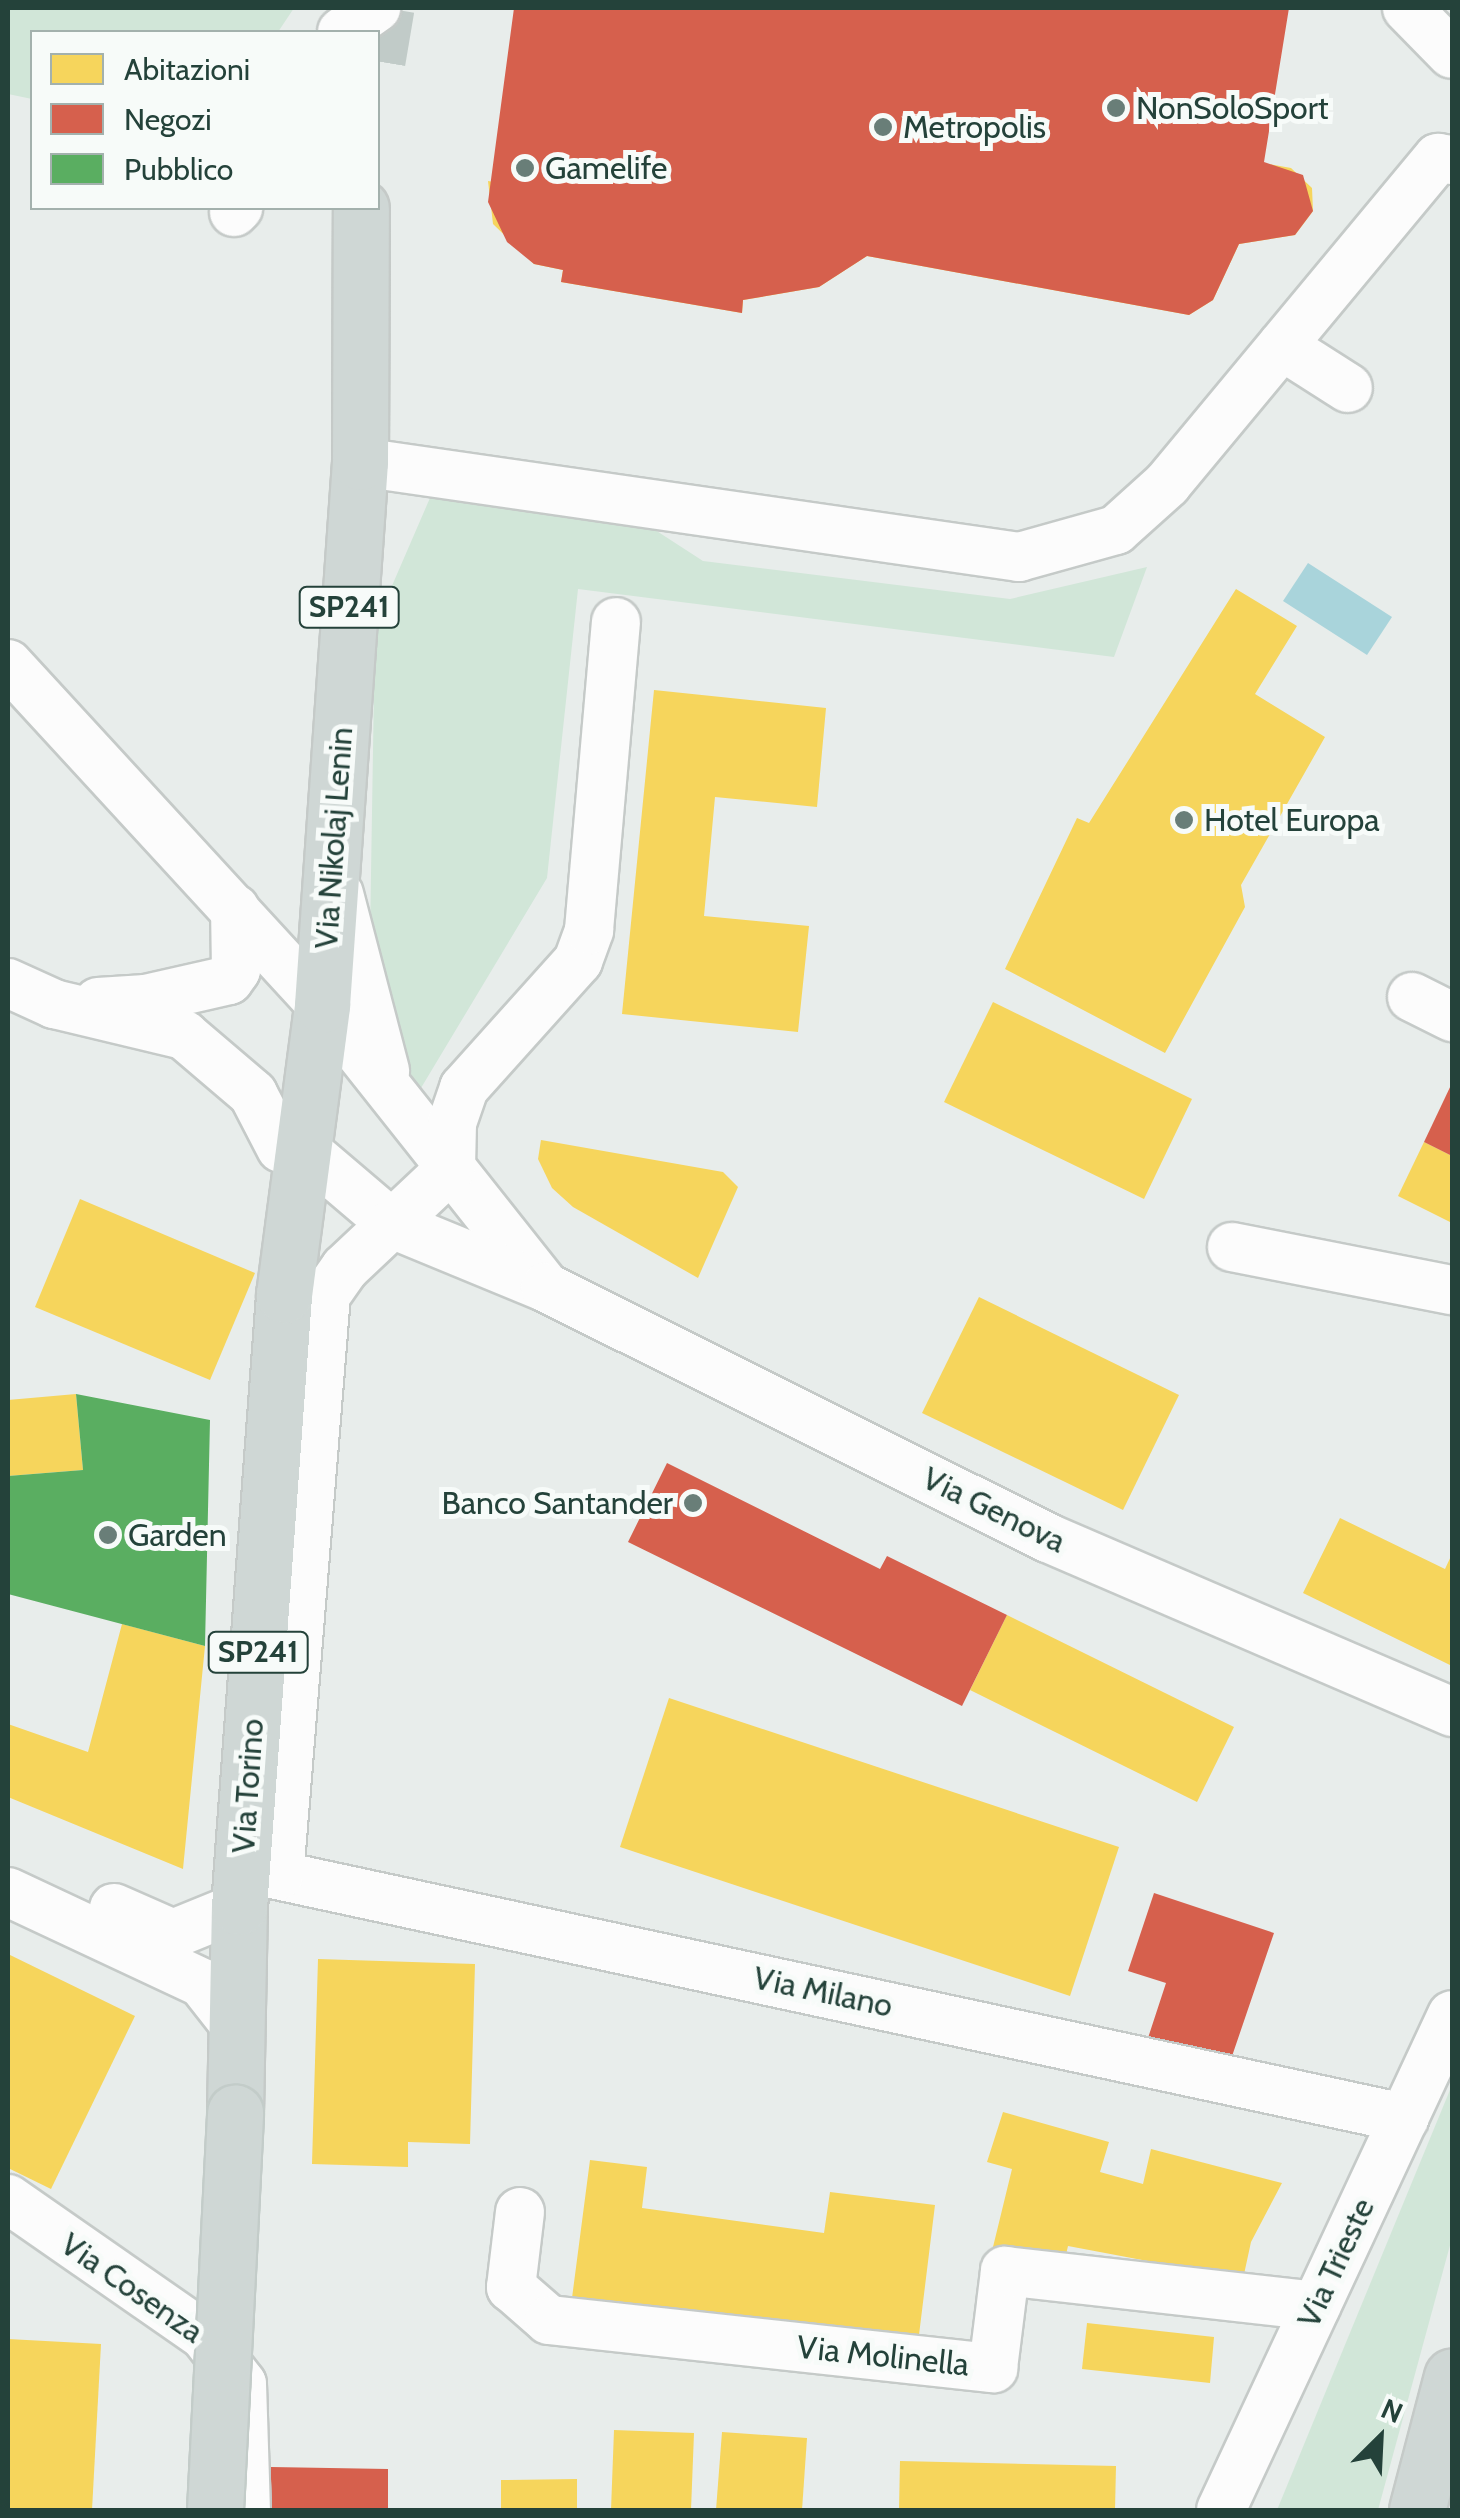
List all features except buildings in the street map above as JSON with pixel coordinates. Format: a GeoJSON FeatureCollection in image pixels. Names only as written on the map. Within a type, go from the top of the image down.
{"type":"FeatureCollection","features":[{"type":"Feature","properties":{"kind":"main road","name":"Via Nikolaj Lenin"},"geometry":{"type":"LineString","coordinates":[[322,1005],[360,462],[361,210]]}},
{"type":"Feature","properties":{"kind":"main road","name":"Via Torino"},"geometry":{"type":"LineString","coordinates":[[215,2510],[235,2113],[235,2025],[254,1883],[291,1154],[322,1005]]}},
{"type":"Feature","properties":{"kind":"main road"},"geometry":{"type":"LineString","coordinates":[[1417,2510],[1452,2377]]}},
{"type":"Feature","properties":{"kind":"street"},"geometry":{"type":"LineString","coordinates":[[345,30],[376,8]]}},
{"type":"Feature","properties":{"kind":"street"},"geometry":{"type":"LineString","coordinates":[[1407,8],[1452,54]]}},
{"type":"Feature","properties":{"kind":"street"},"geometry":{"type":"LineString","coordinates":[[360,462],[518,468],[1019,557],[1116,530],[1167,484],[1438,158],[1452,160]]}},
{"type":"Feature","properties":{"kind":"street"},"geometry":{"type":"LineString","coordinates":[[1282,346],[1348,388]]}},
{"type":"Feature","properties":{"kind":"street"},"geometry":{"type":"LineString","coordinates":[[8,1860],[172,1934],[254,1883],[322,1308],[345,1268],[451,1168],[452,1123],[464,1088],[578,960],[589,930],[616,622]]}},
{"type":"Feature","properties":{"kind":"street","name":"Via Nikolaj Lenin"},"geometry":{"type":"LineString","coordinates":[[8,664],[322,1005]]}},
{"type":"Feature","properties":{"kind":"street"},"geometry":{"type":"LineString","coordinates":[[332,862],[391,1092]]}},
{"type":"Feature","properties":{"kind":"street"},"geometry":{"type":"LineString","coordinates":[[54,1004],[146,999],[230,980],[236,970],[235,909]]}},
{"type":"Feature","properties":{"kind":"street"},"geometry":{"type":"LineString","coordinates":[[8,983],[54,1004],[184,1035],[234,1073],[291,1154]]}},
{"type":"Feature","properties":{"kind":"street","name":"Via Genova"},"geometry":{"type":"LineString","coordinates":[[322,1005],[545,1286]]}},
{"type":"Feature","properties":{"kind":"street","name":"Via Genova"},"geometry":{"type":"LineString","coordinates":[[291,1154],[392,1224],[545,1286],[1048,1538],[1452,1712]]}},
{"type":"Feature","properties":{"kind":"street"},"geometry":{"type":"LineString","coordinates":[[1232,1247],[1452,1290]]}},
{"type":"Feature","properties":{"kind":"street","name":"Via Milano"},"geometry":{"type":"LineString","coordinates":[[254,1883],[342,1869],[1404,2118]]}},
{"type":"Feature","properties":{"kind":"street"},"geometry":{"type":"LineString","coordinates":[[8,1892],[202,1983],[235,2025]]}},
{"type":"Feature","properties":{"kind":"street","name":"Via Trieste"},"geometry":{"type":"LineString","coordinates":[[1221,2510],[1452,2016]]}},
{"type":"Feature","properties":{"kind":"street","name":"Via Cosenza"},"geometry":{"type":"LineString","coordinates":[[8,2199],[204,2336],[242,2384],[246,2510]]}},
{"type":"Feature","properties":{"kind":"street","name":"Via Molinella"},"geometry":{"type":"LineString","coordinates":[[520,2212],[511,2286],[550,2320],[993,2368],[1006,2271],[1316,2306]]}},
{"type":"Feature","properties":{"kind":"green space"},"geometry":{"type":"Polygon","coordinates":[[[8,8],[294,8],[279,30],[30,30],[30,99],[8,94],[8,8]]]}},
{"type":"Feature","properties":{"kind":"green space"},"geometry":{"type":"Polygon","coordinates":[[[433,491],[649,526],[703,561],[1010,599],[1147,567],[1114,657],[578,589],[547,878],[421,1088],[402,1075],[370,937],[375,625],[433,491]]]}},
{"type":"Feature","properties":{"kind":"green space"},"geometry":{"type":"Polygon","coordinates":[[[1452,2085],[1452,2238],[1378,2510],[1277,2510],[1452,2085]]]}},
{"type":"Feature","properties":{"kind":"water"},"geometry":{"type":"Polygon","coordinates":[[[1308,563],[1392,617],[1367,655],[1283,601],[1308,563]]]}},
{"type":"Feature","properties":{"kind":"tunnel"},"geometry":{"type":"LineString","coordinates":[[380,49],[387,8]]}},
{"type":"Feature","properties":{"kind":"place","name":"NonSoloSport"},"geometry":{"type":"Point","coordinates":[1116,108]}},
{"type":"Feature","properties":{"kind":"place","name":"Metropolis"},"geometry":{"type":"Point","coordinates":[883,127]}},
{"type":"Feature","properties":{"kind":"place","name":"Gamelife"},"geometry":{"type":"Point","coordinates":[525,168]}},
{"type":"Feature","properties":{"kind":"place","name":"Hotel Europa"},"geometry":{"type":"Point","coordinates":[1184,820]}},
{"type":"Feature","properties":{"kind":"place","name":"Banco Santander"},"geometry":{"type":"Point","coordinates":[693,1503]}},
{"type":"Feature","properties":{"kind":"place","name":"Garden"},"geometry":{"type":"Point","coordinates":[108,1535]}}]}
